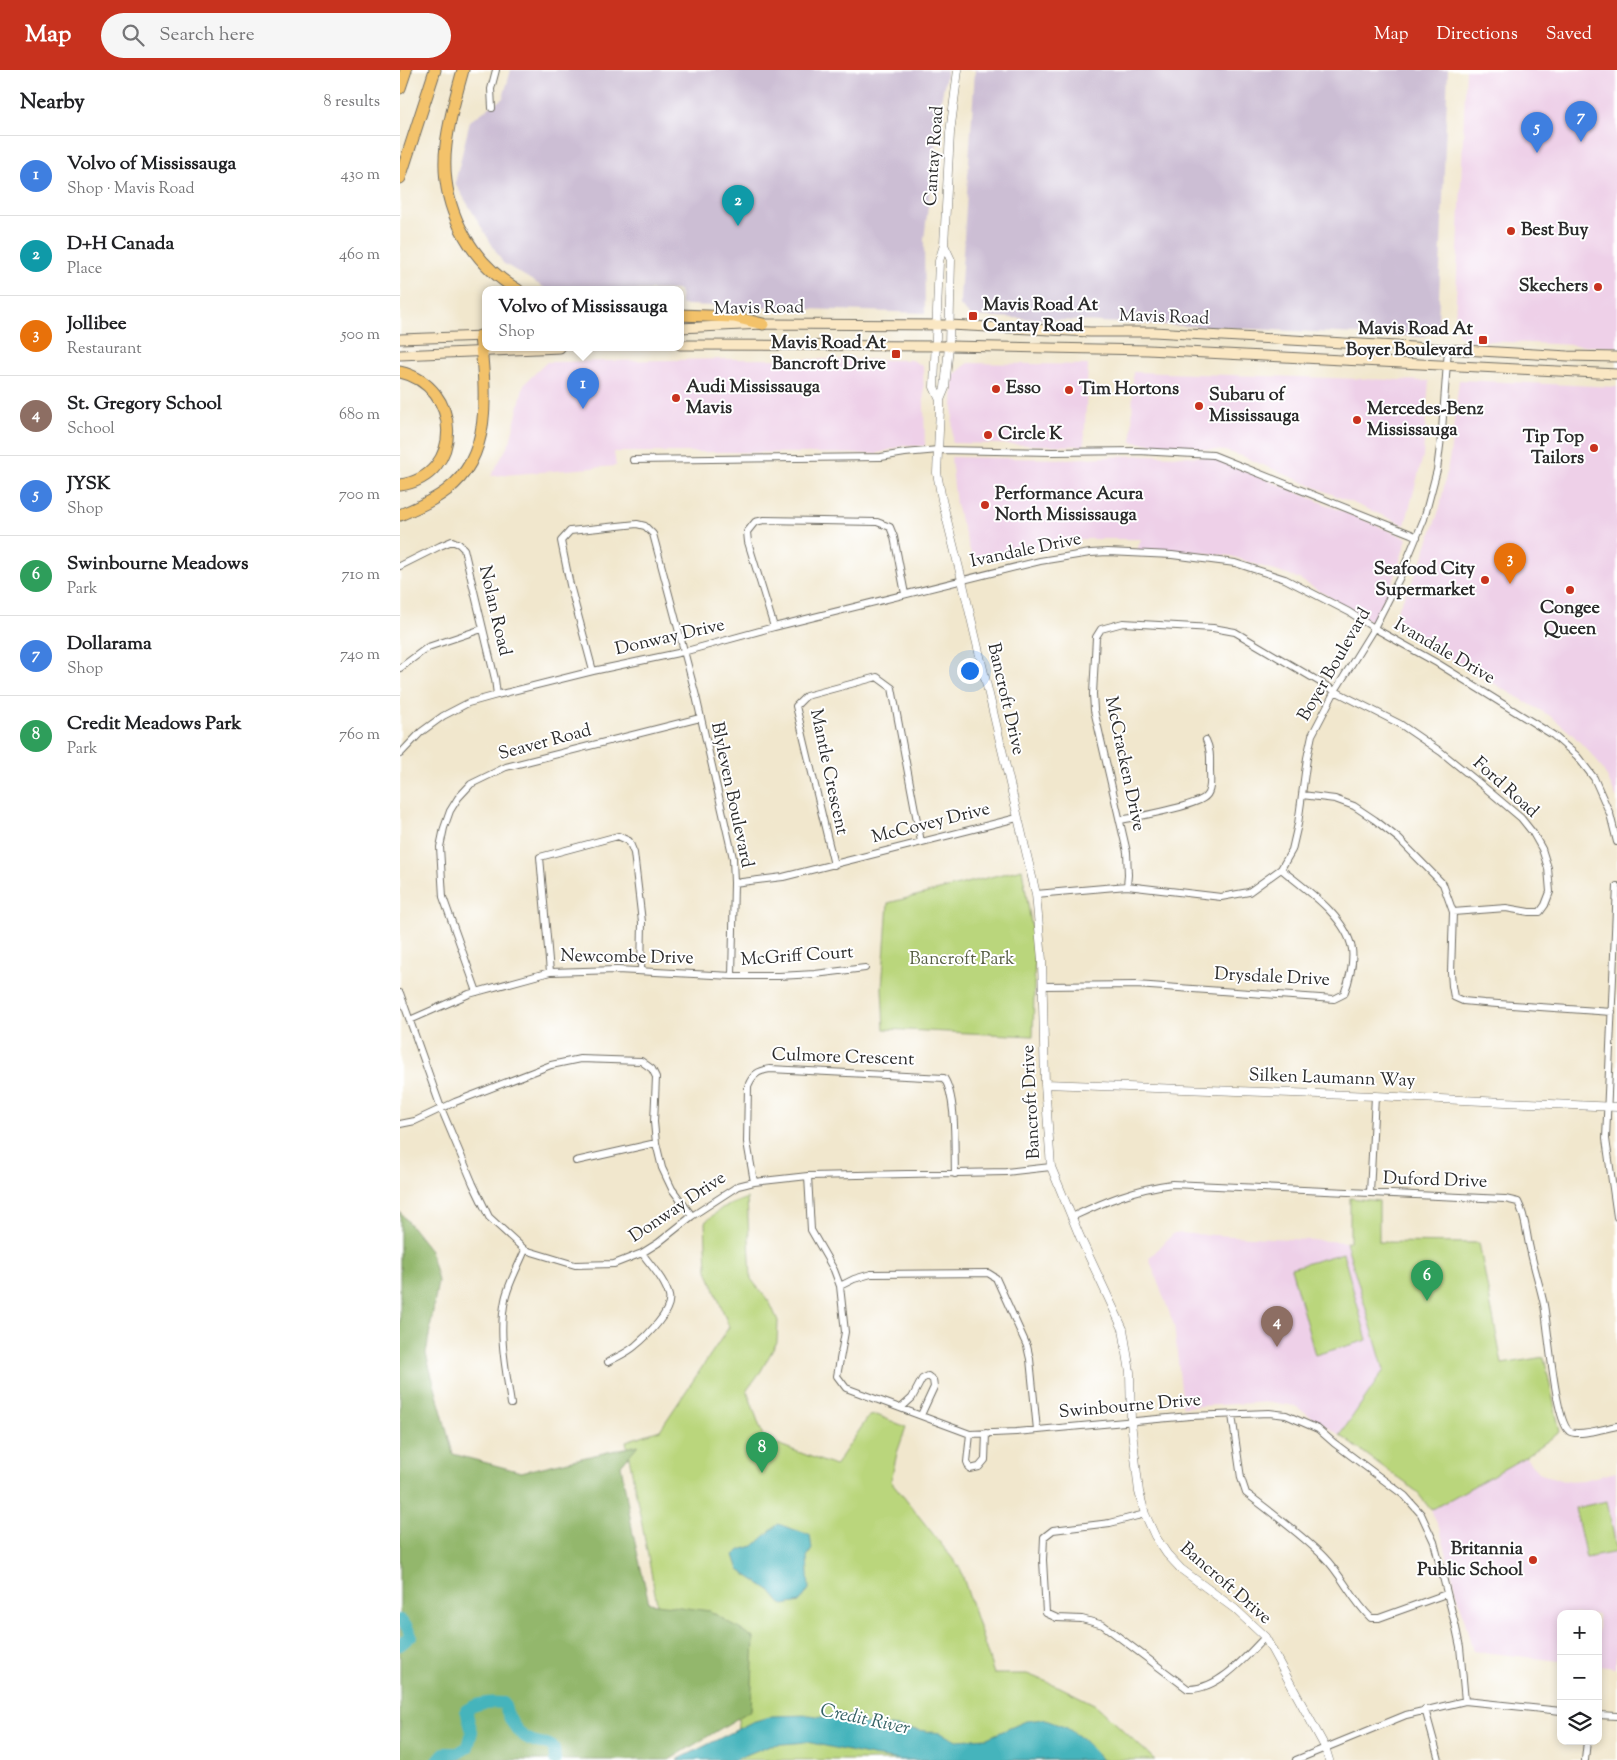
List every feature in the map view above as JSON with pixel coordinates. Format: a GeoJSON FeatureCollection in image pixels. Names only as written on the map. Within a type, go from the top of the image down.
{"type":"FeatureCollection","features":[{"type":"Feature","properties":{"kind":"highway"},"geometry":{"type":"LineString","coordinates":[[400,88],[406,70]]}},
{"type":"Feature","properties":{"kind":"highway"},"geometry":{"type":"LineString","coordinates":[[400,178],[435,70]]}},
{"type":"Feature","properties":{"kind":"highway"},"geometry":{"type":"LineString","coordinates":[[463,70],[452,110],[446,145],[446,179],[453,213],[462,233],[480,259],[512,286]]}},
{"type":"Feature","properties":{"kind":"highway"},"geometry":{"type":"LineString","coordinates":[[684,315],[734,318],[763,324]]}},
{"type":"Feature","properties":{"kind":"highway"},"geometry":{"type":"LineString","coordinates":[[400,515],[447,490],[460,478],[471,463],[481,435],[483,411],[482,344]]}},
{"type":"Feature","properties":{"kind":"highway"},"geometry":{"type":"LineString","coordinates":[[400,372],[420,379],[429,386],[438,396],[445,409],[448,422],[447,439],[442,457],[421,478],[400,485]]}},
{"type":"Feature","properties":{"kind":"main road","name":"Mavis Road"},"geometry":{"type":"LineString","coordinates":[[684,328],[763,324],[949,325],[1090,332],[1183,334],[1568,356],[1617,357]]}},
{"type":"Feature","properties":{"kind":"main road"},"geometry":{"type":"LineString","coordinates":[[400,339],[482,336]]}},
{"type":"Feature","properties":{"kind":"main road","name":"Mavis Road"},"geometry":{"type":"LineString","coordinates":[[684,345],[949,346],[1148,350],[1617,374]]}},
{"type":"Feature","properties":{"kind":"main road"},"geometry":{"type":"LineString","coordinates":[[400,356],[481,351]]}},
{"type":"Feature","properties":{"kind":"street"},"geometry":{"type":"LineString","coordinates":[[492,108],[491,89],[496,70]]}},
{"type":"Feature","properties":{"kind":"street","name":"Cantay Road"},"geometry":{"type":"LineString","coordinates":[[936,346],[939,261],[944,245],[950,133],[958,70]]}},
{"type":"Feature","properties":{"kind":"street","name":"Cantay Road"},"geometry":{"type":"LineString","coordinates":[[944,245],[951,260],[949,346]]}},
{"type":"Feature","properties":{"kind":"street","name":"Bancroft Drive"},"geometry":{"type":"LineString","coordinates":[[936,346],[934,387],[940,400]]}},
{"type":"Feature","properties":{"kind":"street","name":"Bancroft Drive"},"geometry":{"type":"LineString","coordinates":[[949,346],[946,388],[940,400],[938,473],[942,500],[1036,894],[1044,986],[1045,1084],[1051,1167],[1123,1329],[1130,1372],[1131,1422],[1139,1492],[1145,1514],[1155,1536],[1167,1554],[1181,1569],[1235,1609],[1264,1637],[1325,1747],[1330,1760]]}},
{"type":"Feature","properties":{"kind":"street","name":"Boyer Boulevard"},"geometry":{"type":"LineString","coordinates":[[1036,894],[1127,886],[1221,897],[1249,892],[1281,869],[1292,850],[1312,735],[1335,690],[1374,628],[1400,579],[1424,519],[1436,470],[1448,348]]}},
{"type":"Feature","properties":{"kind":"street"},"geometry":{"type":"LineString","coordinates":[[633,460],[880,457],[905,452],[938,450],[1042,452],[1138,450],[1213,456],[1296,487],[1417,537]]}},
{"type":"Feature","properties":{"kind":"street"},"geometry":{"type":"LineString","coordinates":[[774,627],[748,542],[747,532],[755,522],[764,520],[877,522],[890,527],[894,537],[905,594]]}},
{"type":"Feature","properties":{"kind":"street","name":"Blyleven Boulevard"},"geometry":{"type":"LineString","coordinates":[[593,671],[570,585],[562,541],[570,531],[638,524],[646,526],[653,534],[696,696],[733,858],[732,976]]}},
{"type":"Feature","properties":{"kind":"street","name":"Nolan Road"},"geometry":{"type":"LineString","coordinates":[[400,566],[452,541],[460,544],[464,549],[497,695]]}},
{"type":"Feature","properties":{"kind":"street","name":"Ivandale Drive"},"geometry":{"type":"LineString","coordinates":[[962,580],[1040,560],[1090,553],[1117,552],[1216,560],[1265,571],[1285,578],[1349,612],[1437,663],[1553,734],[1577,756],[1600,789],[1610,814],[1617,842]]}},
{"type":"Feature","properties":{"kind":"street","name":"Donway Drive"},"geometry":{"type":"LineString","coordinates":[[400,754],[421,732],[443,716],[468,703],[593,671],[683,652],[962,580]]}},
{"type":"Feature","properties":{"kind":"street","name":"McCracken Drive"},"geometry":{"type":"LineString","coordinates":[[1127,886],[1127,852],[1121,820],[1094,710],[1096,637],[1101,629],[1123,623],[1213,628],[1235,632],[1335,690]]}},
{"type":"Feature","properties":{"kind":"street"},"geometry":{"type":"LineString","coordinates":[[400,668],[428,647],[482,629]]}},
{"type":"Feature","properties":{"kind":"street","name":"Mantle Crescent"},"geometry":{"type":"LineString","coordinates":[[834,865],[796,706],[806,696],[877,677],[892,688],[922,842]]}},
{"type":"Feature","properties":{"kind":"street","name":"Ford Road"},"geometry":{"type":"LineString","coordinates":[[1335,690],[1400,724],[1441,752],[1521,818],[1542,849],[1548,868],[1550,892],[1546,905],[1540,912],[1506,908],[1453,912]]}},
{"type":"Feature","properties":{"kind":"street","name":"Seaver Road"},"geometry":{"type":"LineString","coordinates":[[476,992],[443,896],[440,847],[450,811],[458,798],[471,784],[506,766],[700,718]]}},
{"type":"Feature","properties":{"kind":"street"},"geometry":{"type":"LineString","coordinates":[[1121,820],[1191,804],[1206,797],[1210,790],[1210,747],[1206,740]]}},
{"type":"Feature","properties":{"kind":"street"},"geometry":{"type":"LineString","coordinates":[[1302,795],[1335,799],[1354,806],[1399,840],[1443,884],[1453,912],[1451,972],[1454,997],[1463,1001],[1484,1003],[1612,1012]]}},
{"type":"Feature","properties":{"kind":"street","name":"McCovey Drive"},"geometry":{"type":"LineString","coordinates":[[734,883],[783,877],[1018,818]]}},
{"type":"Feature","properties":{"kind":"street"},"geometry":{"type":"LineString","coordinates":[[550,972],[540,857],[618,836],[629,841],[634,853],[642,922],[641,970]]}},
{"type":"Feature","properties":{"kind":"street","name":"Drysdale Drive"},"geometry":{"type":"LineString","coordinates":[[1044,986],[1136,985],[1334,999],[1344,994],[1349,980],[1352,950],[1345,931],[1334,915],[1281,869]]}},
{"type":"Feature","properties":{"kind":"street"},"geometry":{"type":"LineString","coordinates":[[1617,886],[1606,1139],[1617,1217]]}},
{"type":"Feature","properties":{"kind":"street","name":"McGriff Court"},"geometry":{"type":"LineString","coordinates":[[732,976],[815,974],[865,968]]}},
{"type":"Feature","properties":{"kind":"street","name":"Newcombe Drive"},"geometry":{"type":"LineString","coordinates":[[410,1020],[476,992],[550,972],[641,970],[732,976]]}},
{"type":"Feature","properties":{"kind":"street","name":"Donway Drive"},"geometry":{"type":"LineString","coordinates":[[400,993],[441,1108],[489,1217],[525,1250],[575,1265],[614,1264],[642,1253],[692,1216],[738,1186],[754,1182],[808,1176],[955,1174],[1006,1172],[1051,1167]]}},
{"type":"Feature","properties":{"kind":"street"},"geometry":{"type":"LineString","coordinates":[[400,1124],[415,1121],[441,1108],[551,1065],[580,1059],[641,1061],[652,1069],[656,1077],[654,1122],[656,1143],[662,1168],[672,1189],[692,1216]]}},
{"type":"Feature","properties":{"kind":"street","name":"Culmore Crescent"},"geometry":{"type":"LineString","coordinates":[[754,1182],[747,1142],[748,1086],[751,1078],[758,1071],[770,1069],[944,1078],[948,1084],[951,1097],[955,1174]]}},
{"type":"Feature","properties":{"kind":"street","name":"Silken Laumann Way"},"geometry":{"type":"LineString","coordinates":[[1045,1084],[1617,1107]]}},
{"type":"Feature","properties":{"kind":"street"},"geometry":{"type":"LineString","coordinates":[[1370,1193],[1375,1096]]}},
{"type":"Feature","properties":{"kind":"street"},"geometry":{"type":"LineString","coordinates":[[576,1161],[656,1143]]}},
{"type":"Feature","properties":{"kind":"street"},"geometry":{"type":"LineString","coordinates":[[1609,1171],[1617,1171]]}},
{"type":"Feature","properties":{"kind":"street","name":"Swinbourne Drive"},"geometry":{"type":"LineString","coordinates":[[808,1176],[811,1230],[834,1270],[840,1286],[845,1332],[837,1376],[846,1388],[970,1434],[1190,1416],[1269,1413],[1286,1415],[1318,1429],[1405,1496],[1421,1514],[1434,1542],[1460,1647],[1465,1700]]}},
{"type":"Feature","properties":{"kind":"street","name":"Duford Drive"},"geometry":{"type":"LineString","coordinates":[[1072,1217],[1125,1194],[1150,1187],[1172,1184],[1505,1198],[1518,1202],[1524,1213],[1530,1248],[1544,1305],[1552,1366],[1560,1412],[1564,1423],[1568,1430],[1577,1434],[1617,1426]]}},
{"type":"Feature","properties":{"kind":"street"},"geometry":{"type":"LineString","coordinates":[[511,1404],[502,1327],[505,1299],[525,1250]]}},
{"type":"Feature","properties":{"kind":"street"},"geometry":{"type":"LineString","coordinates":[[608,1362],[634,1347],[651,1331],[666,1311],[670,1298],[665,1285],[642,1253]]}},
{"type":"Feature","properties":{"kind":"street"},"geometry":{"type":"LineString","coordinates":[[840,1286],[854,1278],[887,1273],[988,1273],[996,1278],[1027,1346],[1037,1430]]}},
{"type":"Feature","properties":{"kind":"street"},"geometry":{"type":"LineString","coordinates":[[901,1408],[912,1398],[922,1379],[928,1376],[933,1380],[934,1387],[921,1415]]}},
{"type":"Feature","properties":{"kind":"street"},"geometry":{"type":"LineString","coordinates":[[1232,1415],[1246,1493],[1323,1556],[1338,1573],[1364,1612],[1371,1618],[1379,1618],[1446,1594]]}},
{"type":"Feature","properties":{"kind":"street"},"geometry":{"type":"LineString","coordinates":[[970,1434],[967,1462],[970,1468],[979,1468],[985,1460],[986,1433]]}},
{"type":"Feature","properties":{"kind":"street"},"geometry":{"type":"LineString","coordinates":[[1145,1514],[1110,1523],[1053,1530],[1044,1537],[1043,1560],[1046,1613],[1057,1618],[1082,1619],[1104,1625],[1188,1689],[1198,1689],[1214,1682],[1229,1672],[1264,1637]]}},
{"type":"Feature","properties":{"kind":"street"},"geometry":{"type":"LineString","coordinates":[[1296,1760],[1406,1715],[1465,1700],[1557,1710]]}},
{"type":"Feature","properties":{"kind":"street"},"geometry":{"type":"LineString","coordinates":[[1425,1710],[1439,1760]]}},
{"type":"Feature","properties":{"kind":"street"},"geometry":{"type":"LineString","coordinates":[[1602,1715],[1617,1716]]}},
{"type":"Feature","properties":{"kind":"street"},"geometry":{"type":"LineString","coordinates":[[1585,1760],[1587,1745]]}},
{"type":"Feature","properties":{"kind":"shaded area"},"geometry":{"type":"Polygon","coordinates":[[[511,70],[947,70],[940,106],[924,240],[925,313],[684,305],[684,286],[541,286],[503,263],[455,183],[470,121],[503,98],[511,70]]]}},
{"type":"Feature","properties":{"kind":"shaded area"},"geometry":{"type":"Polygon","coordinates":[[[975,70],[1448,70],[1438,323],[1424,337],[971,316],[960,306],[960,298],[975,70]]]}},
{"type":"Feature","properties":{"kind":"shaded area"},"geometry":{"type":"Polygon","coordinates":[[[1466,70],[1617,70],[1617,347],[1465,340],[1459,335],[1455,320],[1466,70]]]}},
{"type":"Feature","properties":{"kind":"shaded area"},"geometry":{"type":"Polygon","coordinates":[[[729,359],[912,360],[923,366],[925,446],[903,446],[875,454],[614,452],[616,466],[491,476],[510,442],[524,384],[547,362],[729,359]]]}},
{"type":"Feature","properties":{"kind":"shaded area"},"geometry":{"type":"Polygon","coordinates":[[[968,363],[1088,365],[1084,446],[952,443],[954,375],[968,363]]]}},
{"type":"Feature","properties":{"kind":"shaded area"},"geometry":{"type":"Polygon","coordinates":[[[1133,372],[1429,381],[1423,456],[1405,525],[1242,456],[1225,451],[1132,442],[1133,372]]]}},
{"type":"Feature","properties":{"kind":"shaded area"},"geometry":{"type":"Polygon","coordinates":[[[1459,380],[1617,387],[1617,799],[1596,759],[1572,734],[1552,717],[1390,624],[1420,566],[1440,507],[1450,455],[1459,380]]]}},
{"type":"Feature","properties":{"kind":"shaded area"},"geometry":{"type":"Polygon","coordinates":[[[1144,455],[1212,457],[1407,538],[1395,577],[1372,622],[1299,579],[1231,556],[1186,551],[1137,551],[1141,539],[1074,539],[974,563],[956,505],[951,457],[1067,459],[1144,455]]]}},
{"type":"Feature","properties":{"kind":"shaded area"},"geometry":{"type":"Polygon","coordinates":[[[1174,1233],[1346,1242],[1384,1370],[1340,1435],[1295,1406],[1271,1402],[1183,1407],[1174,1325],[1149,1258],[1174,1233]]]}},
{"type":"Feature","properties":{"kind":"shaded area","name":"Britannia Public School"},"geometry":{"type":"Polygon","coordinates":[[[1525,1457],[1541,1474],[1564,1481],[1583,1480],[1616,1472],[1616,1668],[1602,1666],[1602,1610],[1557,1610],[1557,1661],[1473,1651],[1440,1530],[1431,1510],[1525,1457]]]}},
{"type":"Feature","properties":{"kind":"green space","name":"Bancroft Park"},"geometry":{"type":"Polygon","coordinates":[[[1022,869],[1035,947],[1033,1036],[884,1029],[882,988],[888,903],[1022,869]]]}},
{"type":"Feature","properties":{"kind":"green space"},"geometry":{"type":"Polygon","coordinates":[[[747,1198],[751,1279],[770,1303],[778,1321],[777,1342],[761,1371],[747,1390],[764,1439],[835,1466],[869,1416],[877,1415],[906,1427],[897,1453],[891,1481],[960,1568],[994,1674],[1027,1674],[1060,1687],[1096,1705],[1155,1760],[735,1760],[740,1699],[659,1614],[626,1441],[660,1430],[729,1327],[707,1270],[705,1222],[722,1208],[747,1198]]]}},
{"type":"Feature","properties":{"kind":"green space"},"geometry":{"type":"Polygon","coordinates":[[[1350,1198],[1379,1201],[1379,1242],[1479,1243],[1502,1364],[1544,1357],[1560,1432],[1525,1457],[1431,1510],[1416,1491],[1340,1435],[1384,1370],[1346,1242],[1350,1241],[1350,1198]]]}},
{"type":"Feature","properties":{"kind":"green space"},"geometry":{"type":"Polygon","coordinates":[[[400,1212],[430,1250],[438,1281],[426,1354],[453,1454],[521,1472],[638,1445],[621,1465],[633,1534],[649,1603],[710,1611],[754,1638],[751,1710],[669,1760],[400,1760],[400,1212]]]}},
{"type":"Feature","properties":{"kind":"green space"},"geometry":{"type":"Polygon","coordinates":[[[1343,1253],[1367,1340],[1315,1355],[1291,1268],[1343,1253]]]}},
{"type":"Feature","properties":{"kind":"green space"},"geometry":{"type":"Polygon","coordinates":[[[1607,1501],[1617,1552],[1586,1558],[1575,1508],[1607,1501]]]}},
{"type":"Feature","properties":{"kind":"water"},"geometry":{"type":"Polygon","coordinates":[[[778,1524],[810,1535],[812,1549],[807,1557],[809,1589],[800,1602],[784,1605],[780,1603],[771,1591],[739,1570],[734,1555],[742,1549],[754,1546],[778,1524]]]}},
{"type":"Feature","properties":{"kind":"water","name":"Credit River"},"geometry":{"type":"Polygon","coordinates":[[[810,1715],[878,1726],[940,1733],[957,1740],[987,1738],[1026,1721],[1043,1719],[1067,1728],[1083,1739],[1102,1760],[902,1760],[872,1756],[807,1742],[770,1745],[734,1760],[677,1760],[752,1722],[772,1716],[810,1715]]]}},
{"type":"Feature","properties":{"kind":"waterway"},"geometry":{"type":"LineString","coordinates":[[400,1620],[407,1627],[411,1636],[400,1645]]}},
{"type":"Feature","properties":{"kind":"waterway"},"geometry":{"type":"LineString","coordinates":[[438,1760],[444,1753],[458,1753],[468,1747],[472,1732],[466,1710],[485,1703],[504,1703],[512,1722],[519,1732],[530,1740],[554,1748],[555,1760]]}},
{"type":"Feature","properties":{"kind":"place","name":"Dollarama"},"geometry":{"type":"Point","coordinates":[1581,142]}},
{"type":"Feature","properties":{"kind":"place","name":"JYSK"},"geometry":{"type":"Point","coordinates":[1537,153]}},
{"type":"Feature","properties":{"kind":"place","name":"D+H Canada"},"geometry":{"type":"Point","coordinates":[738,226]}},
{"type":"Feature","properties":{"kind":"place","name":"Best Buy"},"geometry":{"type":"Point","coordinates":[1511,231]}},
{"type":"Feature","properties":{"kind":"place","name":"Skechers"},"geometry":{"type":"Point","coordinates":[1598,287]}},
{"type":"Feature","properties":{"kind":"place","name":"Mavis Road At Cantay Road"},"geometry":{"type":"Point","coordinates":[973,316]}},
{"type":"Feature","properties":{"kind":"place","name":"Mavis Road At Boyer Boulevard"},"geometry":{"type":"Point","coordinates":[1483,340]}},
{"type":"Feature","properties":{"kind":"place","name":"Mavis Road At Bancroft Drive"},"geometry":{"type":"Point","coordinates":[896,354]}},
{"type":"Feature","properties":{"kind":"place","name":"Esso"},"geometry":{"type":"Point","coordinates":[996,389]}},
{"type":"Feature","properties":{"kind":"place","name":"Tim Hortons"},"geometry":{"type":"Point","coordinates":[1069,390]}},
{"type":"Feature","properties":{"kind":"place","name":"Audi Mississauga Mavis"},"geometry":{"type":"Point","coordinates":[676,398]}},
{"type":"Feature","properties":{"kind":"place","name":"Subaru of Mississauga"},"geometry":{"type":"Point","coordinates":[1199,406]}},
{"type":"Feature","properties":{"kind":"place","name":"Volvo of Mississauga"},"geometry":{"type":"Point","coordinates":[583,409]}},
{"type":"Feature","properties":{"kind":"place","name":"Mercedes-Benz Mississauga"},"geometry":{"type":"Point","coordinates":[1357,420]}},
{"type":"Feature","properties":{"kind":"place","name":"Circle K"},"geometry":{"type":"Point","coordinates":[988,435]}},
{"type":"Feature","properties":{"kind":"place","name":"Tip Top Tailors"},"geometry":{"type":"Point","coordinates":[1594,448]}},
{"type":"Feature","properties":{"kind":"place","name":"Performance Acura North Mississauga"},"geometry":{"type":"Point","coordinates":[985,505]}},
{"type":"Feature","properties":{"kind":"place","name":"Seafood City Supermarket"},"geometry":{"type":"Point","coordinates":[1485,580]}},
{"type":"Feature","properties":{"kind":"place","name":"Jollibee"},"geometry":{"type":"Point","coordinates":[1510,584]}},
{"type":"Feature","properties":{"kind":"place","name":"Congee Queen"},"geometry":{"type":"Point","coordinates":[1570,590]}},
{"type":"Feature","properties":{"kind":"place","name":"Swinbourne Meadows"},"geometry":{"type":"Point","coordinates":[1427,1301]}},
{"type":"Feature","properties":{"kind":"place","name":"St. Gregory School"},"geometry":{"type":"Point","coordinates":[1277,1347]}},
{"type":"Feature","properties":{"kind":"place","name":"Credit Meadows Park"},"geometry":{"type":"Point","coordinates":[762,1473]}},
{"type":"Feature","properties":{"kind":"place","name":"Britannia Public School"},"geometry":{"type":"Point","coordinates":[1533,1560]}}]}
